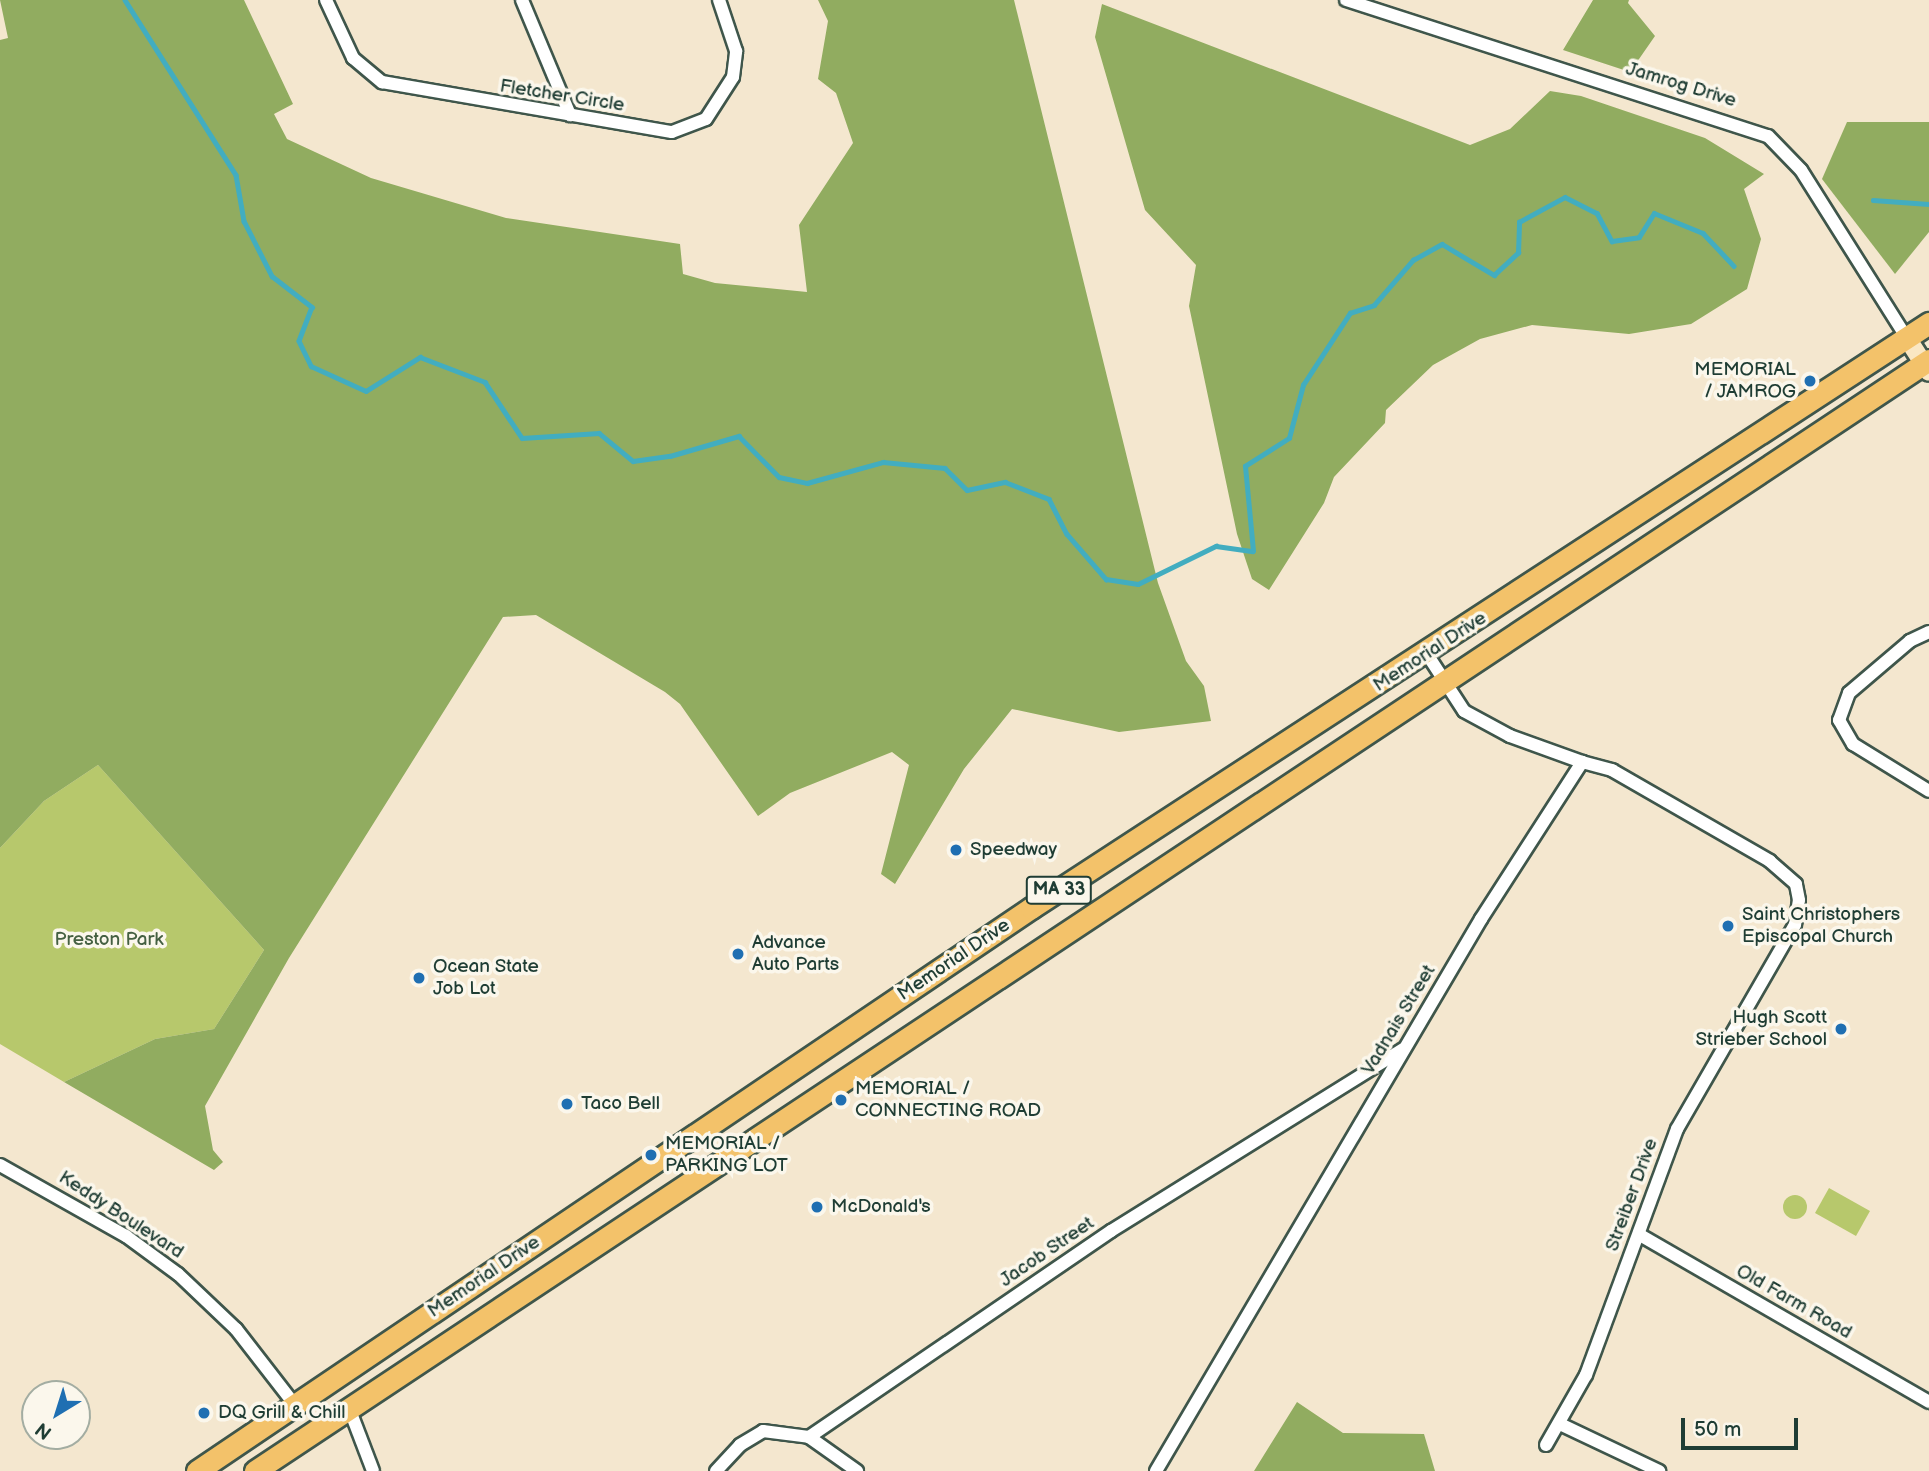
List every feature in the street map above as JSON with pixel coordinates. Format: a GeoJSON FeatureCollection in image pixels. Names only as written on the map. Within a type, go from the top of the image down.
{"type":"FeatureCollection","features":[{"type":"Feature","properties":{"kind":"main road","name":"Memorial Drive"},"geometry":{"type":"LineString","coordinates":[[197,1471],[1031,908],[1427,654],[1929,323]]}},
{"type":"Feature","properties":{"kind":"main road","name":"Memorial Drive"},"geometry":{"type":"LineString","coordinates":[[255,1471],[1927,365]]}},
{"type":"Feature","properties":{"kind":"main road"},"geometry":{"type":"LineString","coordinates":[[664,1155],[690,1183]]}},
{"type":"Feature","properties":{"kind":"street","name":"Fletcher Circle"},"geometry":{"type":"LineString","coordinates":[[326,0],[353,58],[382,82],[672,132],[701,124],[726,92],[737,61],[719,0]]}},
{"type":"Feature","properties":{"kind":"street"},"geometry":{"type":"LineString","coordinates":[[522,0],[570,115]]}},
{"type":"Feature","properties":{"kind":"street","name":"Jamrog Drive"},"geometry":{"type":"LineString","coordinates":[[1346,0],[1768,136],[1801,170],[1907,338]]}},
{"type":"Feature","properties":{"kind":"street"},"geometry":{"type":"LineString","coordinates":[[1907,338],[1927,365]]}},
{"type":"Feature","properties":{"kind":"street"},"geometry":{"type":"LineString","coordinates":[[1929,632],[1910,641],[1849,693],[1839,720],[1853,744],[1929,791]]}},
{"type":"Feature","properties":{"kind":"street"},"geometry":{"type":"LineString","coordinates":[[1427,654],[1464,711],[1510,736],[1582,762]]}},
{"type":"Feature","properties":{"kind":"street","name":"Vadnais Street"},"geometry":{"type":"LineString","coordinates":[[1156,1471],[1404,1048],[1582,762]]}},
{"type":"Feature","properties":{"kind":"street","name":"Streiber Drive"},"geometry":{"type":"LineString","coordinates":[[1546,1445],[1586,1374],[1640,1235],[1677,1129],[1795,925],[1799,900],[1796,884],[1770,861],[1612,770],[1582,762]]}},
{"type":"Feature","properties":{"kind":"street","name":"Jacob Street"},"geometry":{"type":"LineString","coordinates":[[809,1437],[1111,1231],[1404,1048]]}},
{"type":"Feature","properties":{"kind":"street","name":"Keddy Boulevard"},"geometry":{"type":"LineString","coordinates":[[0,1165],[104,1223],[178,1274],[228,1320],[295,1405]]}},
{"type":"Feature","properties":{"kind":"street","name":"Old Farm Road"},"geometry":{"type":"LineString","coordinates":[[1640,1235],[1929,1402]]}},
{"type":"Feature","properties":{"kind":"street"},"geometry":{"type":"LineString","coordinates":[[349,1408],[373,1471]]}},
{"type":"Feature","properties":{"kind":"street"},"geometry":{"type":"LineString","coordinates":[[1560,1424],[1658,1471]]}},
{"type":"Feature","properties":{"kind":"street"},"geometry":{"type":"LineString","coordinates":[[716,1471],[740,1445],[763,1431],[809,1437],[856,1471]]}},
{"type":"Feature","properties":{"kind":"green space"},"geometry":{"type":"Polygon","coordinates":[[[0,0],[244,0],[293,104],[274,114],[287,139],[371,178],[506,218],[680,244],[683,274],[715,283],[807,292],[799,225],[853,143],[836,93],[818,79],[828,21],[818,0],[1014,0],[1158,583],[1186,661],[1204,686],[1211,721],[1119,732],[1012,709],[964,769],[895,884],[881,874],[909,765],[892,752],[790,793],[758,816],[680,704],[665,692],[536,615],[503,617],[289,958],[205,1106],[213,1150],[223,1162],[214,1170],[64,1082],[155,1039],[214,1029],[264,950],[98,765],[44,801],[0,848],[0,40],[8,38],[0,0]]]}},
{"type":"Feature","properties":{"kind":"green space"},"geometry":{"type":"Polygon","coordinates":[[[1593,0],[1629,0],[1628,3],[1655,36],[1630,72],[1563,50],[1593,0]]]}},
{"type":"Feature","properties":{"kind":"green space"},"geometry":{"type":"Polygon","coordinates":[[[1102,4],[1470,145],[1510,129],[1550,91],[1581,96],[1705,138],[1764,174],[1744,189],[1761,239],[1747,289],[1691,324],[1629,334],[1532,325],[1480,339],[1433,365],[1386,410],[1385,423],[1334,477],[1324,503],[1269,590],[1252,579],[1237,534],[1189,306],[1196,265],[1145,210],[1095,37],[1102,4]]]}},
{"type":"Feature","properties":{"kind":"green space"},"geometry":{"type":"Polygon","coordinates":[[[1847,122],[1929,122],[1929,232],[1895,274],[1822,179],[1847,122]]]}},
{"type":"Feature","properties":{"kind":"green space","name":"Preston Park"},"geometry":{"type":"Polygon","coordinates":[[[98,765],[264,950],[214,1029],[155,1039],[64,1082],[0,1044],[0,848],[44,801],[98,765]]]}},
{"type":"Feature","properties":{"kind":"green space"},"geometry":{"type":"Polygon","coordinates":[[[1829,1188],[1870,1211],[1856,1236],[1815,1213],[1829,1188]]]}},
{"type":"Feature","properties":{"kind":"green space"},"geometry":{"type":"Polygon","coordinates":[[[1795,1195],[1806,1202],[1807,1207],[1800,1218],[1795,1219],[1784,1212],[1783,1207],[1790,1196],[1795,1195]]]}},
{"type":"Feature","properties":{"kind":"green space"},"geometry":{"type":"Polygon","coordinates":[[[1297,1402],[1343,1433],[1424,1434],[1435,1471],[1254,1471],[1297,1402]]]}},
{"type":"Feature","properties":{"kind":"waterway"},"geometry":{"type":"LineString","coordinates":[[125,0],[236,175],[244,221],[272,276],[312,307],[299,341],[311,366],[366,391],[420,357],[485,382],[522,438],[599,433],[633,461],[670,456],[739,436],[779,477],[807,483],[883,462],[945,468],[967,490],[1005,482],[1049,499],[1067,534],[1106,579],[1138,584],[1216,546],[1253,551],[1245,466],[1289,438],[1303,385],[1350,313],[1374,305],[1413,260],[1442,244],[1494,275],[1518,253],[1519,222],[1565,197],[1597,213],[1612,241],[1639,237],[1654,213],[1703,233],[1734,266]]}},
{"type":"Feature","properties":{"kind":"waterway"},"geometry":{"type":"LineString","coordinates":[[1873,200],[1929,204]]}},
{"type":"Feature","properties":{"kind":"place","name":"MEMORIAL / JAMROG"},"geometry":{"type":"Point","coordinates":[1810,381]}},
{"type":"Feature","properties":{"kind":"place","name":"Speedway"},"geometry":{"type":"Point","coordinates":[956,850]}},
{"type":"Feature","properties":{"kind":"place","name":"Saint Christophers Episcopal Church"},"geometry":{"type":"Point","coordinates":[1728,926]}},
{"type":"Feature","properties":{"kind":"place","name":"Advance Auto Parts"},"geometry":{"type":"Point","coordinates":[738,954]}},
{"type":"Feature","properties":{"kind":"place","name":"Ocean State Job Lot"},"geometry":{"type":"Point","coordinates":[419,978]}},
{"type":"Feature","properties":{"kind":"place","name":"Hugh Scott Strieber School"},"geometry":{"type":"Point","coordinates":[1841,1029]}},
{"type":"Feature","properties":{"kind":"place","name":"MEMORIAL / CONNECTING ROAD"},"geometry":{"type":"Point","coordinates":[841,1100]}},
{"type":"Feature","properties":{"kind":"place","name":"Taco Bell"},"geometry":{"type":"Point","coordinates":[567,1104]}},
{"type":"Feature","properties":{"kind":"place","name":"MEMORIAL / PARKING LOT"},"geometry":{"type":"Point","coordinates":[651,1155]}},
{"type":"Feature","properties":{"kind":"place","name":"McDonald's"},"geometry":{"type":"Point","coordinates":[817,1207]}},
{"type":"Feature","properties":{"kind":"place","name":"DQ Grill & Chill"},"geometry":{"type":"Point","coordinates":[204,1413]}}]}
